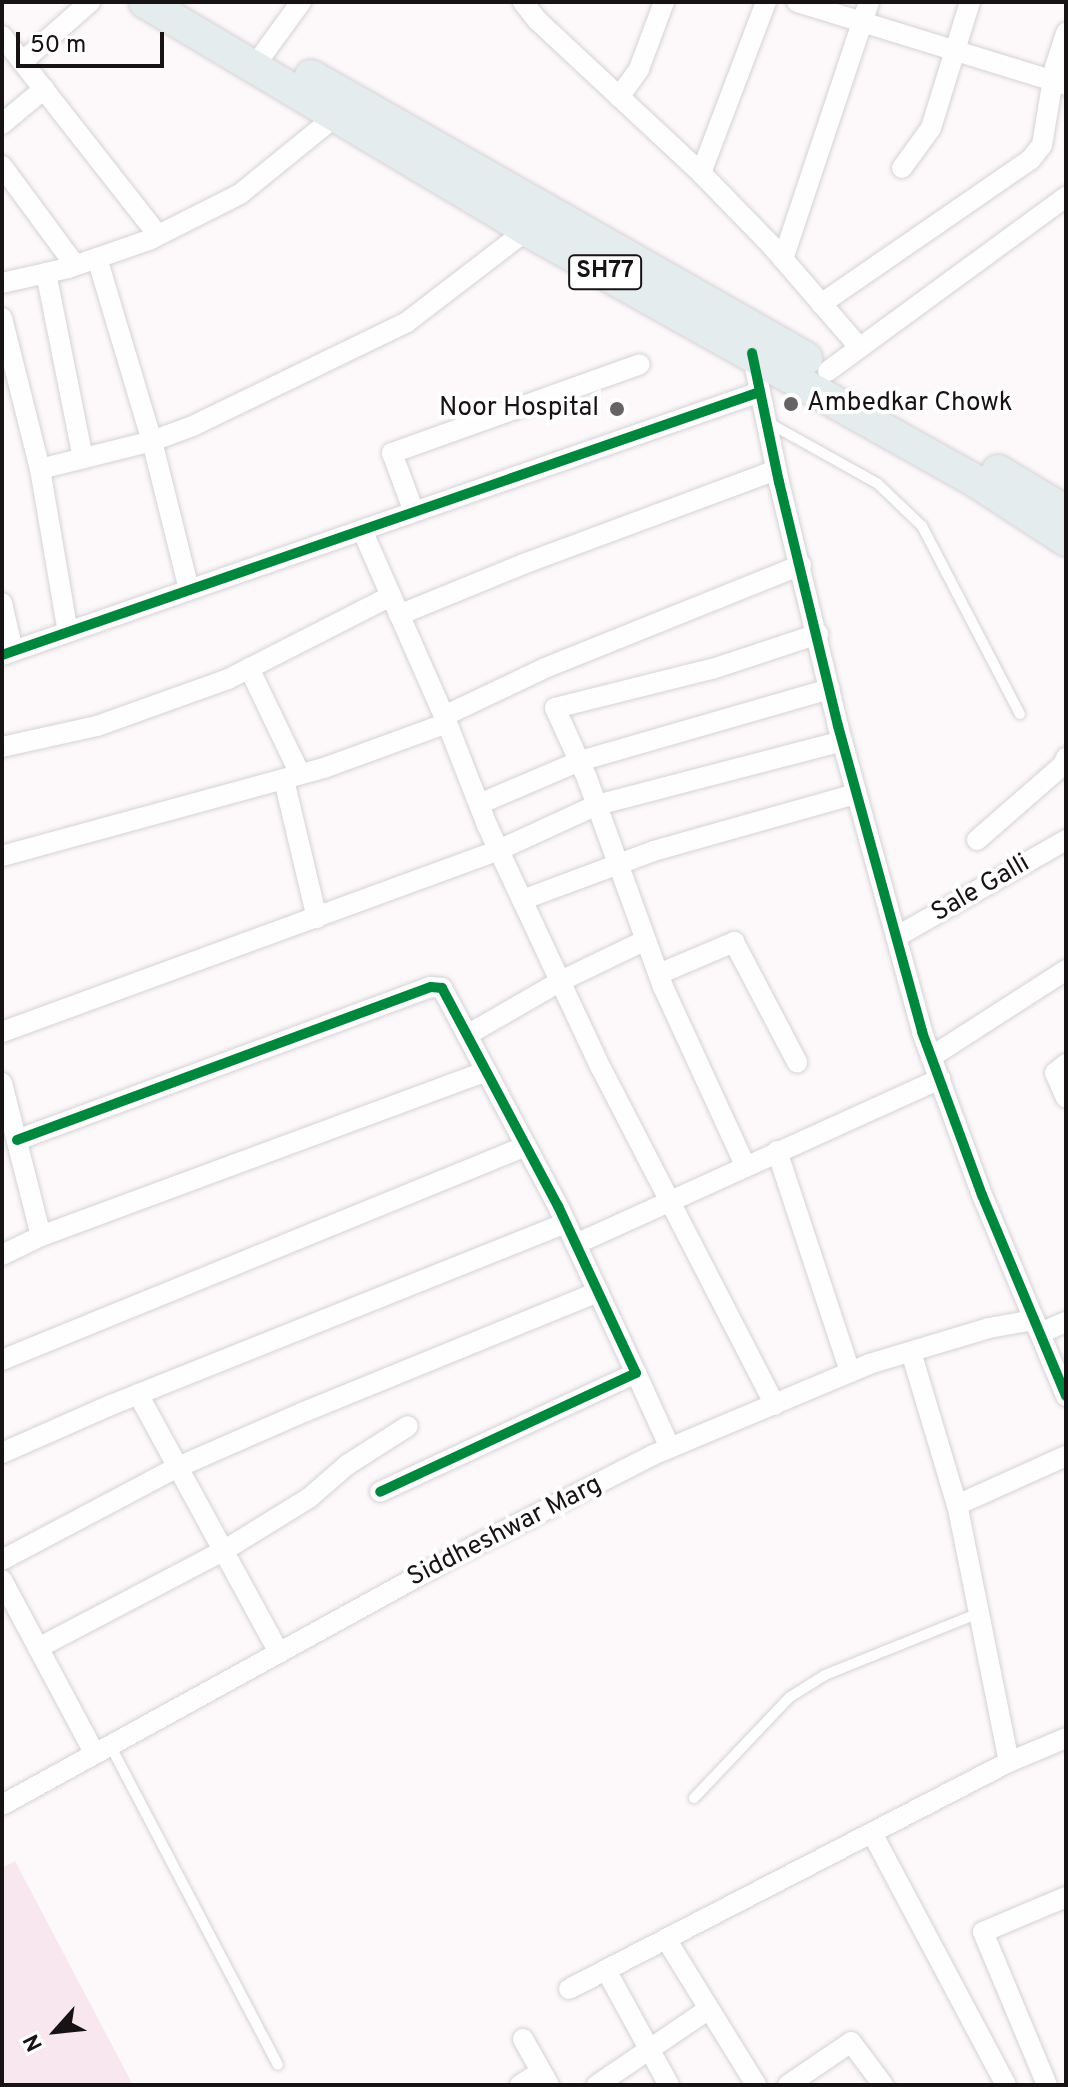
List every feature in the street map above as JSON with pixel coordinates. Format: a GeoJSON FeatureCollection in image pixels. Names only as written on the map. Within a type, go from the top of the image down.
{"type":"FeatureCollection","features":[{"type":"Feature","properties":{"kind":"main road","name":"SH77"},"geometry":{"type":"LineString","coordinates":[[145,2],[259,59],[1064,503]]}},
{"type":"Feature","properties":{"kind":"main road","name":"SH77"},"geometry":{"type":"LineString","coordinates":[[184,2],[336,116],[527,230],[752,353],[974,480],[1066,540]]}},
{"type":"Feature","properties":{"kind":"street"},"geometry":{"type":"LineString","coordinates":[[22,62],[90,2]]}},
{"type":"Feature","properties":{"kind":"street"},"geometry":{"type":"LineString","coordinates":[[259,59],[301,2]]}},
{"type":"Feature","properties":{"kind":"street"},"geometry":{"type":"LineString","coordinates":[[523,2],[537,20],[701,173],[783,259],[859,347]]}},
{"type":"Feature","properties":{"kind":"street"},"geometry":{"type":"LineString","coordinates":[[619,97],[639,69],[664,2]]}},
{"type":"Feature","properties":{"kind":"street"},"geometry":{"type":"LineString","coordinates":[[701,173],[766,2]]}},
{"type":"Feature","properties":{"kind":"street"},"geometry":{"type":"LineString","coordinates":[[797,2],[1060,83]]}},
{"type":"Feature","properties":{"kind":"street"},"geometry":{"type":"LineString","coordinates":[[783,259],[869,2]]}},
{"type":"Feature","properties":{"kind":"street"},"geometry":{"type":"LineString","coordinates":[[902,168],[931,128],[970,2]]}},
{"type":"Feature","properties":{"kind":"street"},"geometry":{"type":"LineString","coordinates":[[821,304],[1031,159],[1042,145],[1060,83],[1066,33]]}},
{"type":"Feature","properties":{"kind":"street"},"geometry":{"type":"LineString","coordinates":[[2,36],[158,235]]}},
{"type":"Feature","properties":{"kind":"street"},"geometry":{"type":"LineString","coordinates":[[2,124],[44,89]]}},
{"type":"Feature","properties":{"kind":"street"},"geometry":{"type":"LineString","coordinates":[[5,277],[46,273],[158,235],[240,194],[336,116]]}},
{"type":"Feature","properties":{"kind":"street"},"geometry":{"type":"LineString","coordinates":[[2,166],[75,265]]}},
{"type":"Feature","properties":{"kind":"street"},"geometry":{"type":"LineString","coordinates":[[828,371],[1066,197]]}},
{"type":"Feature","properties":{"kind":"street"},"geometry":{"type":"LineString","coordinates":[[40,469],[152,441],[193,426],[407,322],[527,230]]}},
{"type":"Feature","properties":{"kind":"street"},"geometry":{"type":"LineString","coordinates":[[97,258],[152,441],[189,589]]}},
{"type":"Feature","properties":{"kind":"street"},"geometry":{"type":"LineString","coordinates":[[46,273],[83,458]]}},
{"type":"Feature","properties":{"kind":"street"},"geometry":{"type":"LineString","coordinates":[[2,318],[40,469],[68,632]]}},
{"type":"Feature","properties":{"kind":"street"},"geometry":{"type":"LineString","coordinates":[[752,353],[776,470],[842,741],[931,1057],[1066,1396]]}},
{"type":"Feature","properties":{"kind":"street"},"geometry":{"type":"LineString","coordinates":[[414,512],[392,453],[640,364]]}},
{"type":"Feature","properties":{"kind":"street"},"geometry":{"type":"LineString","coordinates":[[2,603],[8,653],[760,392]]}},
{"type":"Feature","properties":{"kind":"street"},"geometry":{"type":"LineString","coordinates":[[2,747],[97,726],[249,668],[395,606],[526,563],[776,470]]}},
{"type":"Feature","properties":{"kind":"street"},"geometry":{"type":"LineString","coordinates":[[362,530],[446,720],[499,850],[601,1068],[775,1405]]}},
{"type":"Feature","properties":{"kind":"street"},"geometry":{"type":"LineString","coordinates":[[2,856],[112,823],[292,777],[446,720],[545,668],[801,565]]}},
{"type":"Feature","properties":{"kind":"street"},"geometry":{"type":"LineString","coordinates":[[745,1165],[659,974],[580,761],[555,708],[712,669],[818,634]]}},
{"type":"Feature","properties":{"kind":"street"},"geometry":{"type":"LineString","coordinates":[[249,668],[292,777],[317,918]]}},
{"type":"Feature","properties":{"kind":"street"},"geometry":{"type":"LineString","coordinates":[[479,804],[580,761],[830,689]]}},
{"type":"Feature","properties":{"kind":"street"},"geometry":{"type":"LineString","coordinates":[[2,1032],[499,850],[597,805],[842,741]]}},
{"type":"Feature","properties":{"kind":"street"},"geometry":{"type":"LineString","coordinates":[[977,840],[1063,765],[1066,758]]}},
{"type":"Feature","properties":{"kind":"street"},"geometry":{"type":"LineString","coordinates":[[522,900],[730,828],[856,794]]}},
{"type":"Feature","properties":{"kind":"street","name":"Sale Galli"},"geometry":{"type":"LineString","coordinates":[[896,937],[1066,840]]}},
{"type":"Feature","properties":{"kind":"street"},"geometry":{"type":"LineString","coordinates":[[467,1035],[561,981],[646,940]]}},
{"type":"Feature","properties":{"kind":"street"},"geometry":{"type":"LineString","coordinates":[[659,974],[734,942],[797,1062]]}},
{"type":"Feature","properties":{"kind":"street"},"geometry":{"type":"LineString","coordinates":[[931,1057],[1066,970]]}},
{"type":"Feature","properties":{"kind":"street"},"geometry":{"type":"LineString","coordinates":[[17,1140],[431,987],[442,988],[566,1223],[670,1448]]}},
{"type":"Feature","properties":{"kind":"street"},"geometry":{"type":"LineString","coordinates":[[1066,1064],[1055,1073],[1066,1098]]}},
{"type":"Feature","properties":{"kind":"street"},"geometry":{"type":"LineString","coordinates":[[2,1255],[41,1236],[486,1071]]}},
{"type":"Feature","properties":{"kind":"street"},"geometry":{"type":"LineString","coordinates":[[576,1244],[940,1079]]}},
{"type":"Feature","properties":{"kind":"street"},"geometry":{"type":"LineString","coordinates":[[2,1083],[41,1236]]}},
{"type":"Feature","properties":{"kind":"street"},"geometry":{"type":"LineString","coordinates":[[2,1360],[526,1146]]}},
{"type":"Feature","properties":{"kind":"street"},"geometry":{"type":"LineString","coordinates":[[777,1151],[850,1372]]}},
{"type":"Feature","properties":{"kind":"street"},"geometry":{"type":"LineString","coordinates":[[2,1453],[138,1394],[566,1223]]}},
{"type":"Feature","properties":{"kind":"street"},"geometry":{"type":"LineString","coordinates":[[2,1560],[178,1467],[598,1292]]}},
{"type":"Feature","properties":{"kind":"street","name":"Siddheshwar Marg"},"geometry":{"type":"LineString","coordinates":[[2,1805],[455,1556],[670,1448],[850,1372],[911,1352],[989,1328],[1037,1327],[1066,1322]]}},
{"type":"Feature","properties":{"kind":"street"},"geometry":{"type":"LineString","coordinates":[[911,1352],[957,1505],[1009,1762]]}},
{"type":"Feature","properties":{"kind":"street"},"geometry":{"type":"LineString","coordinates":[[380,1492],[636,1373]]}},
{"type":"Feature","properties":{"kind":"street"},"geometry":{"type":"LineString","coordinates":[[138,1394],[279,1653]]}},
{"type":"Feature","properties":{"kind":"street"},"geometry":{"type":"LineString","coordinates":[[38,1648],[223,1551],[309,1498],[347,1465],[408,1426]]}},
{"type":"Feature","properties":{"kind":"street"},"geometry":{"type":"LineString","coordinates":[[957,1505],[1066,1456]]}},
{"type":"Feature","properties":{"kind":"street"},"geometry":{"type":"LineString","coordinates":[[2,1580],[38,1648],[103,1750]]}},
{"type":"Feature","properties":{"kind":"street"},"geometry":{"type":"LineString","coordinates":[[569,1989],[1009,1762],[1066,1738]]}},
{"type":"Feature","properties":{"kind":"street"},"geometry":{"type":"LineString","coordinates":[[872,1833],[1006,2085]]}},
{"type":"Feature","properties":{"kind":"street"},"geometry":{"type":"LineString","coordinates":[[1047,2085],[983,1932],[1066,1897]]}},
{"type":"Feature","properties":{"kind":"street"},"geometry":{"type":"LineString","coordinates":[[666,1939],[756,2085]]}},
{"type":"Feature","properties":{"kind":"street"},"geometry":{"type":"LineString","coordinates":[[606,1970],[669,2085]]}},
{"type":"Feature","properties":{"kind":"street"},"geometry":{"type":"LineString","coordinates":[[597,2085],[709,2009]]}},
{"type":"Feature","properties":{"kind":"street"},"geometry":{"type":"LineString","coordinates":[[520,2085],[545,2079],[523,2039]]}},
{"type":"Feature","properties":{"kind":"street"},"geometry":{"type":"LineString","coordinates":[[788,2085],[851,2042],[883,2085]]}},
{"type":"Feature","properties":{"kind":"lane"},"geometry":{"type":"LineString","coordinates":[[766,421],[878,484],[922,526],[1020,714]]}},
{"type":"Feature","properties":{"kind":"lane"},"geometry":{"type":"LineString","coordinates":[[694,1798],[790,1697],[825,1675],[979,1613]]}},
{"type":"Feature","properties":{"kind":"lane"},"geometry":{"type":"LineString","coordinates":[[103,1750],[278,2065]]}},
{"type":"Feature","properties":{"kind":"shaded area"},"geometry":{"type":"Polygon","coordinates":[[[15,1861],[133,2085],[2,2085],[2,1868],[15,1861]]]}},
{"type":"Feature","properties":{"kind":"cycle path"},"geometry":{"type":"LineString","coordinates":[[752,353],[779,482],[838,726],[922,1032],[982,1195],[1066,1396]]}},
{"type":"Feature","properties":{"kind":"cycle path"},"geometry":{"type":"LineString","coordinates":[[2,655],[760,392]]}},
{"type":"Feature","properties":{"kind":"cycle path"},"geometry":{"type":"LineString","coordinates":[[17,1140],[431,987],[442,988],[558,1206],[636,1373],[380,1492]]}},
{"type":"Feature","properties":{"kind":"place","name":"Ambedkar Chowk"},"geometry":{"type":"Point","coordinates":[791,404]}},
{"type":"Feature","properties":{"kind":"place","name":"Noor Hospital"},"geometry":{"type":"Point","coordinates":[617,409]}}]}
